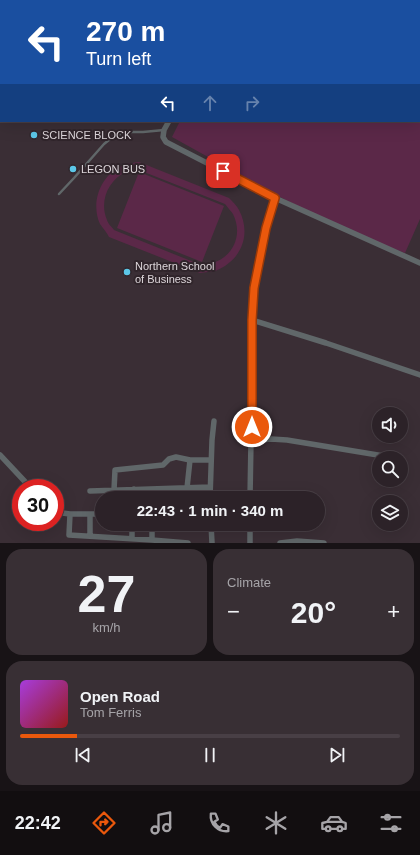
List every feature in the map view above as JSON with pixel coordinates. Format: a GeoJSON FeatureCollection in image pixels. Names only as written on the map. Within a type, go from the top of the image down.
{"type":"FeatureCollection","features":[{"type":"Feature","properties":{"kind":"street"},"geometry":{"type":"LineString","coordinates":[[168,122],[164,130],[163,137],[166,142],[275,198],[420,263]]}},
{"type":"Feature","properties":{"kind":"street"},"geometry":{"type":"LineString","coordinates":[[250,491],[252,441],[252,320],[254,288],[266,228],[275,198]]}},
{"type":"Feature","properties":{"kind":"street"},"geometry":{"type":"LineString","coordinates":[[252,320],[420,375]]}},
{"type":"Feature","properties":{"kind":"street"},"geometry":{"type":"LineString","coordinates":[[210,491],[214,421]]}},
{"type":"Feature","properties":{"kind":"street"},"geometry":{"type":"LineString","coordinates":[[252,441],[271,439],[287,440],[372,454]]}},
{"type":"Feature","properties":{"kind":"street"},"geometry":{"type":"LineString","coordinates":[[0,455],[22,479]]}},
{"type":"Feature","properties":{"kind":"street"},"geometry":{"type":"LineString","coordinates":[[114,490],[115,470],[163,465],[170,459],[176,457],[190,460],[211,460]]}},
{"type":"Feature","properties":{"kind":"street"},"geometry":{"type":"LineString","coordinates":[[187,488],[190,460]]}},
{"type":"Feature","properties":{"kind":"street"},"geometry":{"type":"LineString","coordinates":[[90,491],[210,487]]}},
{"type":"Feature","properties":{"kind":"street"},"geometry":{"type":"LineString","coordinates":[[64,513],[95,514]]}},
{"type":"Feature","properties":{"kind":"street"},"geometry":{"type":"LineString","coordinates":[[70,514],[69,535],[132,538],[188,543]]}},
{"type":"Feature","properties":{"kind":"street"},"geometry":{"type":"LineString","coordinates":[[90,514],[90,536]]}},
{"type":"Feature","properties":{"kind":"street"},"geometry":{"type":"LineString","coordinates":[[132,531],[132,538]]}},
{"type":"Feature","properties":{"kind":"street"},"geometry":{"type":"LineString","coordinates":[[152,531],[152,540]]}},
{"type":"Feature","properties":{"kind":"street"},"geometry":{"type":"LineString","coordinates":[[211,531],[212,543]]}},
{"type":"Feature","properties":{"kind":"street"},"geometry":{"type":"LineString","coordinates":[[250,531],[250,543]]}},
{"type":"Feature","properties":{"kind":"street"},"geometry":{"type":"LineString","coordinates":[[280,543],[297,541],[324,543]]}},
{"type":"Feature","properties":{"kind":"lane"},"geometry":{"type":"LineString","coordinates":[[59,194],[104,144],[114,136],[126,132],[164,130]]}},
{"type":"Feature","properties":{"kind":"shaded area"},"geometry":{"type":"Polygon","coordinates":[[[180,122],[420,122],[420,219],[405,253],[349,232],[282,198],[172,137],[180,122]]]}},
{"type":"Feature","properties":{"kind":"shaded area"},"geometry":{"type":"Polygon","coordinates":[[[139,162],[229,198],[232,201],[239,210],[243,219],[244,238],[242,246],[232,261],[215,271],[200,273],[109,237],[100,224],[97,216],[97,198],[100,190],[109,175],[116,169],[126,164],[139,162]],[[139,170],[126,172],[114,180],[107,192],[104,206],[109,224],[114,230],[202,265],[220,260],[231,250],[235,243],[237,236],[236,222],[233,214],[225,204],[139,170]]]}},
{"type":"Feature","properties":{"kind":"shaded area"},"geometry":{"type":"Polygon","coordinates":[[[139,172],[224,206],[202,262],[117,228],[139,172]]]}},
{"type":"Feature","properties":{"kind":"place","name":"SCIENCE BLOCK"},"geometry":{"type":"Point","coordinates":[34,135]}},
{"type":"Feature","properties":{"kind":"place","name":"LEGON BUS"},"geometry":{"type":"Point","coordinates":[73,169]}},
{"type":"Feature","properties":{"kind":"place","name":"Northern School of Business"},"geometry":{"type":"Point","coordinates":[127,272]}},
{"type":"Feature","properties":{"kind":"route"},"geometry":{"type":"LineString","coordinates":[[223,171],[275,198],[266,228],[254,288],[252,320],[252,427]]}}]}
